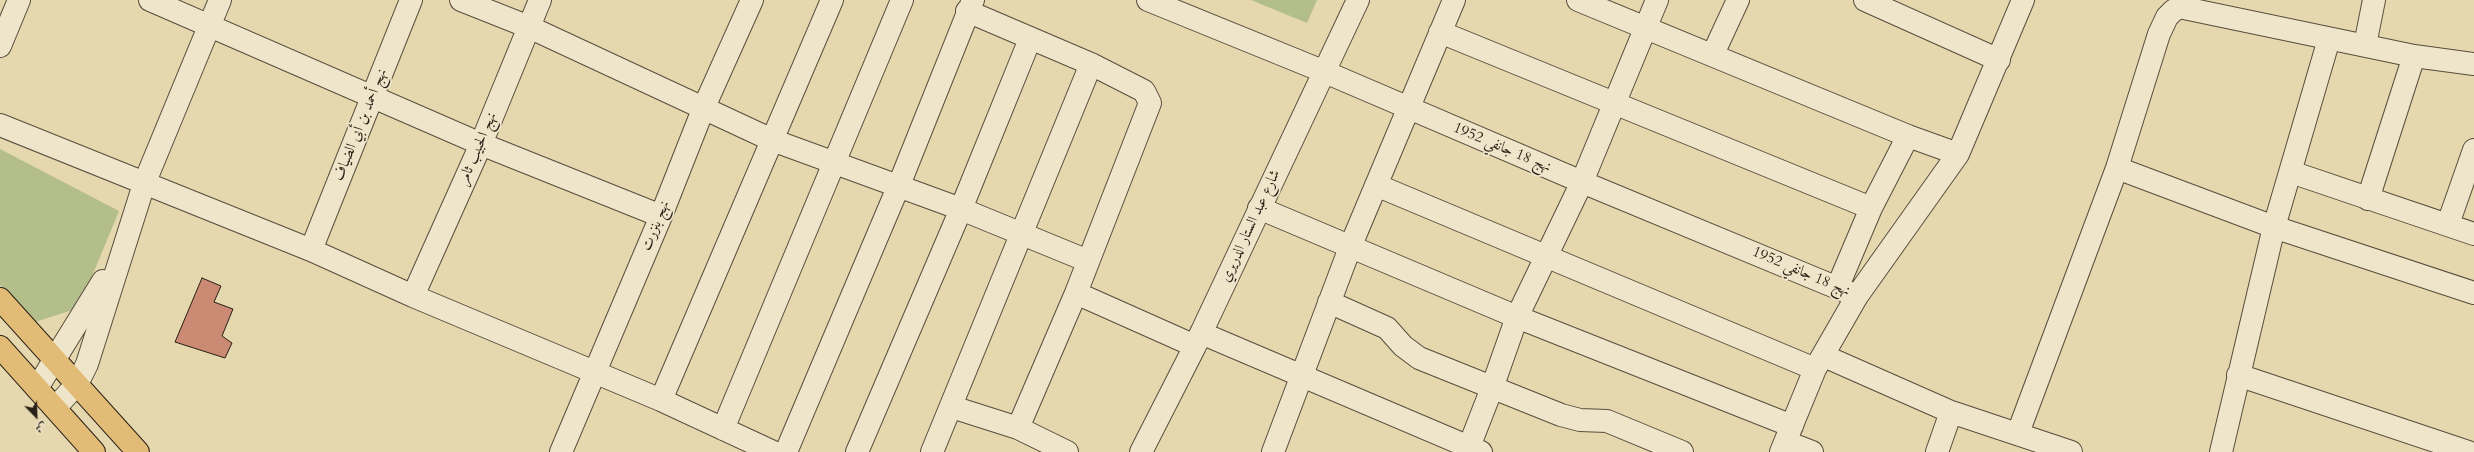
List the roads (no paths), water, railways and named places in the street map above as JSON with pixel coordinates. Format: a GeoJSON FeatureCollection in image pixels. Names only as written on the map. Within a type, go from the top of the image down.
{"type":"FeatureCollection","features":[{"type":"Feature","properties":{"kind":"main road"},"geometry":{"type":"LineString","coordinates":[[0,299],[138,452]]}},
{"type":"Feature","properties":{"kind":"main road"},"geometry":{"type":"LineString","coordinates":[[0,347],[94,452]]}},
{"type":"Feature","properties":{"kind":"street"},"geometry":{"type":"LineString","coordinates":[[0,46],[19,0]]}},
{"type":"Feature","properties":{"kind":"street"},"geometry":{"type":"LineString","coordinates":[[150,0],[209,27],[481,144],[661,216]]}},
{"type":"Feature","properties":{"kind":"street"},"geometry":{"type":"LineString","coordinates":[[56,408],[77,384],[94,344],[144,184],[220,0]]}},
{"type":"Feature","properties":{"kind":"street","name":"نهج أحمد بن أبي الضياف"},"geometry":{"type":"LineString","coordinates":[[311,250],[411,0]]}},
{"type":"Feature","properties":{"kind":"street"},"geometry":{"type":"LineString","coordinates":[[461,0],[529,27],[704,107],[772,140],[834,161],[962,209],[1088,261]]}},
{"type":"Feature","properties":{"kind":"street","name":"نهج الحبيب ثامر"},"geometry":{"type":"LineString","coordinates":[[413,296],[481,144],[540,0]]}},
{"type":"Feature","properties":{"kind":"street","name":"نهج بنزرت"},"geometry":{"type":"LineString","coordinates":[[561,452],[661,216],[704,107],[752,0]]}},
{"type":"Feature","properties":{"kind":"street"},"geometry":{"type":"LineString","coordinates":[[660,400],[832,0]]}},
{"type":"Feature","properties":{"kind":"street"},"geometry":{"type":"LineString","coordinates":[[723,429],[902,0]]}},
{"type":"Feature","properties":{"kind":"street","name":"نهج 18 جانفي 1952"},"geometry":{"type":"LineString","coordinates":[[1148,0],[1326,72],[1409,109],[1582,182],[1847,291]]}},
{"type":"Feature","properties":{"kind":"street","name":"شارع عبد الستار الدريري"},"geometry":{"type":"LineString","coordinates":[[1141,452],[1198,339],[1259,208],[1326,72],[1358,0]]}},
{"type":"Feature","properties":{"kind":"street"},"geometry":{"type":"LineString","coordinates":[[1273,452],[1351,245],[1454,0]]}},
{"type":"Feature","properties":{"kind":"street"},"geometry":{"type":"LineString","coordinates":[[1578,0],[1713,54],[1908,136],[1958,154]]}},
{"type":"Feature","properties":{"kind":"street"},"geometry":{"type":"LineString","coordinates":[[1076,293],[1198,339],[1301,375],[1472,450],[1517,317],[1582,182],[1614,102],[1658,0]]}},
{"type":"Feature","properties":{"kind":"street"},"geometry":{"type":"LineString","coordinates":[[1713,54],[1738,0]]}},
{"type":"Feature","properties":{"kind":"street"},"geometry":{"type":"LineString","coordinates":[[1865,0],[1999,60]]}},
{"type":"Feature","properties":{"kind":"street"},"geometry":{"type":"LineString","coordinates":[[1847,291],[1958,154],[1999,60],[2023,0]]}},
{"type":"Feature","properties":{"kind":"street"},"geometry":{"type":"LineString","coordinates":[[2366,45],[2374,0]]}},
{"type":"Feature","properties":{"kind":"street"},"geometry":{"type":"LineString","coordinates":[[2018,433],[2117,168],[2162,25],[2179,4],[2329,39],[2366,45],[2414,56],[2474,64]]}},
{"type":"Feature","properties":{"kind":"street"},"geometry":{"type":"LineString","coordinates":[[786,452],[899,185],[970,6],[1030,39],[1091,64],[1144,91],[1150,103],[1076,293],[1018,428]]}},
{"type":"Feature","properties":{"kind":"street"},"geometry":{"type":"LineString","coordinates":[[1440,32],[1871,208]]}},
{"type":"Feature","properties":{"kind":"street"},"geometry":{"type":"LineString","coordinates":[[857,452],[962,209],[1030,39]]}},
{"type":"Feature","properties":{"kind":"street"},"geometry":{"type":"LineString","coordinates":[[2221,452],[2274,227],[2329,39]]}},
{"type":"Feature","properties":{"kind":"street"},"geometry":{"type":"LineString","coordinates":[[2368,199],[2414,56]]}},
{"type":"Feature","properties":{"kind":"street"},"geometry":{"type":"LineString","coordinates":[[932,452],[1023,234],[1091,64]]}},
{"type":"Feature","properties":{"kind":"street"},"geometry":{"type":"LineString","coordinates":[[0,125],[311,250],[413,296],[660,400],[772,452]]}},
{"type":"Feature","properties":{"kind":"street"},"geometry":{"type":"LineString","coordinates":[[1787,440],[1847,291],[1871,208],[1908,136]]}},
{"type":"Feature","properties":{"kind":"street"},"geometry":{"type":"LineString","coordinates":[[2448,224],[2474,150]]}},
{"type":"Feature","properties":{"kind":"street"},"geometry":{"type":"LineString","coordinates":[[2117,168],[2274,227],[2474,293]]}},
{"type":"Feature","properties":{"kind":"street"},"geometry":{"type":"LineString","coordinates":[[2291,172],[2474,234]]}},
{"type":"Feature","properties":{"kind":"street"},"geometry":{"type":"LineString","coordinates":[[1376,185],[1546,257],[1819,363],[1951,412],[2018,433],[2071,452]]}},
{"type":"Feature","properties":{"kind":"street"},"geometry":{"type":"LineString","coordinates":[[1259,208],[1351,245],[1517,317],[1812,452]]}},
{"type":"Feature","properties":{"kind":"street"},"geometry":{"type":"LineString","coordinates":[[37,388],[54,359],[88,308],[123,248]]}},
{"type":"Feature","properties":{"kind":"street"},"geometry":{"type":"LineString","coordinates":[[1329,302],[1387,328],[1403,346],[1419,358],[1566,417],[1580,420],[1607,421],[1682,452]]}},
{"type":"Feature","properties":{"kind":"street"},"geometry":{"type":"LineString","coordinates":[[2238,375],[2468,452]]}},
{"type":"Feature","properties":{"kind":"street"},"geometry":{"type":"LineString","coordinates":[[952,407],[1018,428],[1066,452]]}},
{"type":"Feature","properties":{"kind":"street"},"geometry":{"type":"LineString","coordinates":[[1937,452],[1951,412]]}}]}
